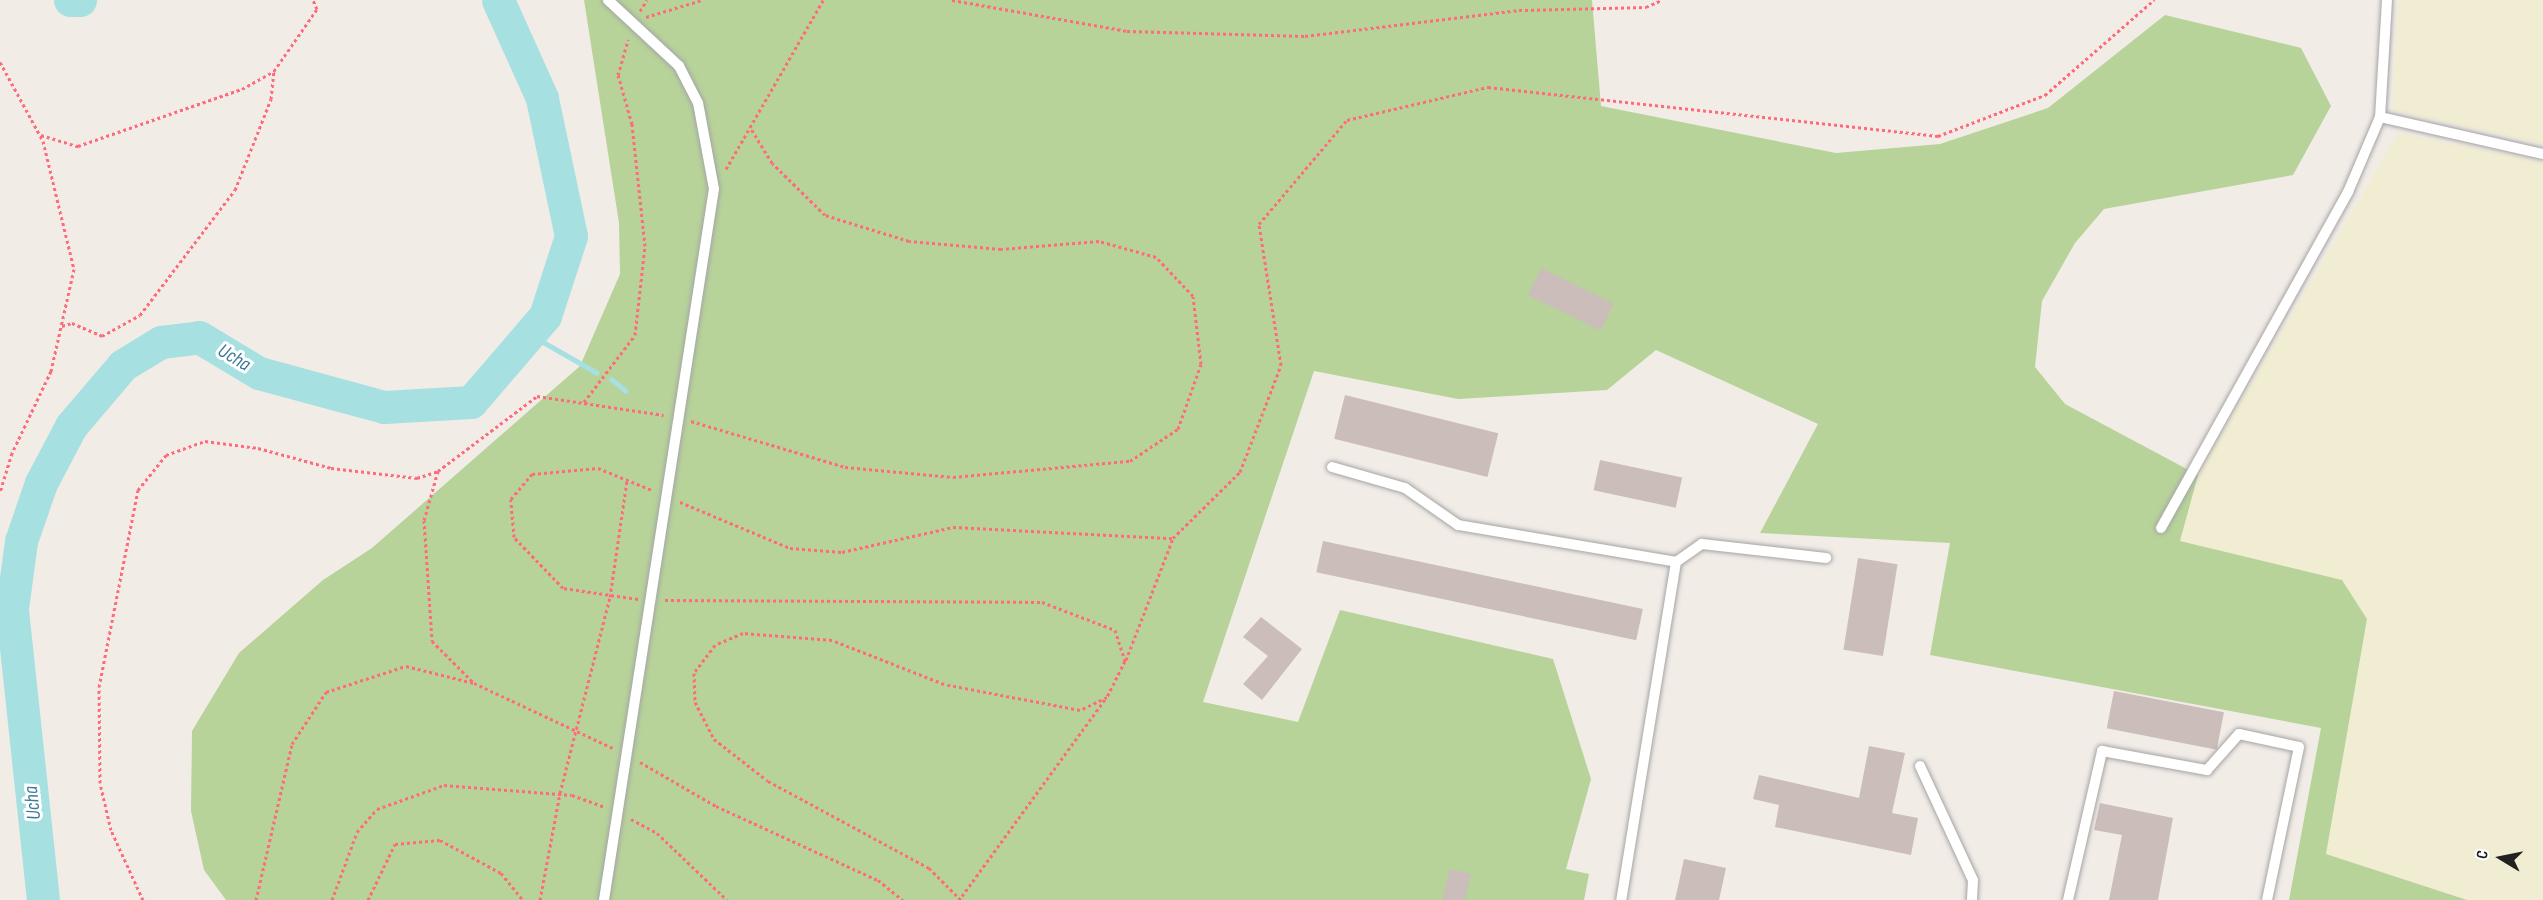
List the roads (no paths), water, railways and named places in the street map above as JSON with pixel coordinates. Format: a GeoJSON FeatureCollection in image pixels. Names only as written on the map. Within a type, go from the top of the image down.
{"type":"FeatureCollection","features":[{"type":"Feature","properties":{"kind":"lane"},"geometry":{"type":"LineString","coordinates":[[604,900],[714,189],[698,103],[679,66],[608,0]]}},
{"type":"Feature","properties":{"kind":"lane"},"geometry":{"type":"LineString","coordinates":[[2161,528],[2348,192],[2380,117],[2387,0]]}},
{"type":"Feature","properties":{"kind":"lane"},"geometry":{"type":"LineString","coordinates":[[2380,117],[2543,154]]}},
{"type":"Feature","properties":{"kind":"lane"},"geometry":{"type":"LineString","coordinates":[[1332,468],[1405,488],[1458,525],[1676,562],[1702,544],[1826,558]]}},
{"type":"Feature","properties":{"kind":"lane"},"geometry":{"type":"LineString","coordinates":[[1621,900],[1676,562]]}},
{"type":"Feature","properties":{"kind":"lane"},"geometry":{"type":"LineString","coordinates":[[2068,900],[2102,751],[2207,770],[2239,734],[2299,747],[2267,900]]}},
{"type":"Feature","properties":{"kind":"lane"},"geometry":{"type":"LineString","coordinates":[[1920,766],[1973,880],[1972,900]]}},
{"type":"Feature","properties":{"kind":"waterway","name":"Ucha"},"geometry":{"type":"LineString","coordinates":[[70,0],[80,0]]}},
{"type":"Feature","properties":{"kind":"waterway","name":"Ucha"},"geometry":{"type":"LineString","coordinates":[[43,900],[12,608],[21,541],[41,483],[71,426],[123,365],[161,342],[199,337],[259,373],[384,407],[471,402],[545,316],[571,236],[542,98],[498,0]]}},
{"type":"Feature","properties":{"kind":"waterway"},"geometry":{"type":"LineString","coordinates":[[529,334],[597,373]]}},
{"type":"Feature","properties":{"kind":"waterway"},"geometry":{"type":"LineString","coordinates":[[611,379],[626,391]]}}]}
